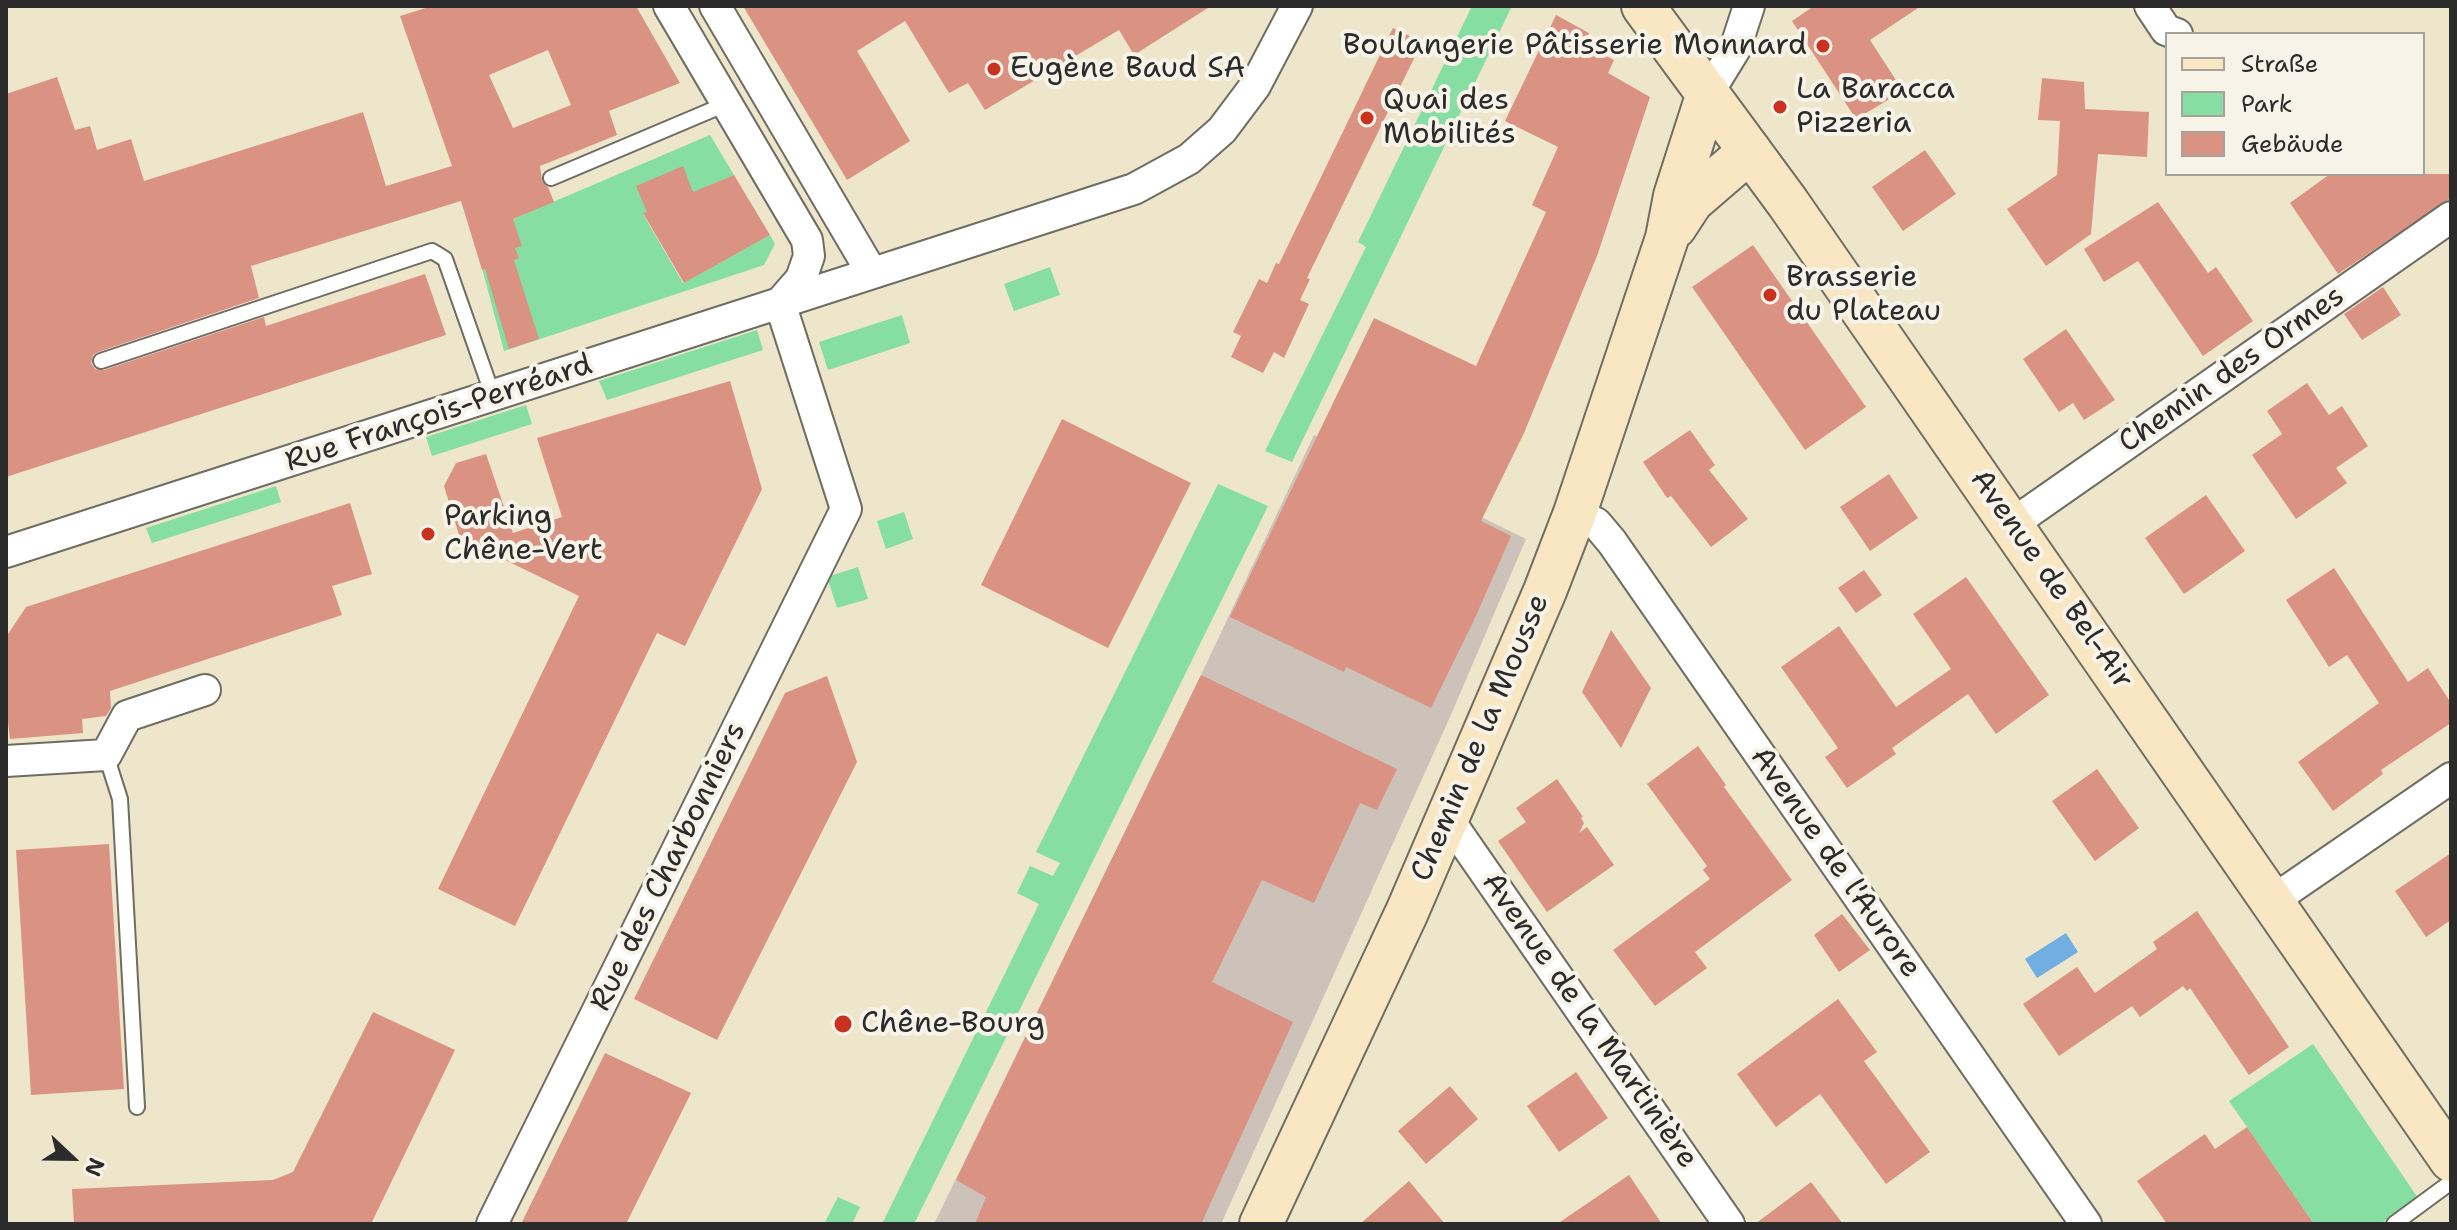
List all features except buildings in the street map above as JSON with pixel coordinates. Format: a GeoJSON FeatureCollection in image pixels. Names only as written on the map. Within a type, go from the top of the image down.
{"type":"FeatureCollection","features":[{"type":"Feature","properties":{"kind":"street"},"geometry":{"type":"LineString","coordinates":[[669,6],[807,240],[809,256],[801,279],[780,303]]}},
{"type":"Feature","properties":{"kind":"street"},"geometry":{"type":"LineString","coordinates":[[715,6],[872,273]]}},
{"type":"Feature","properties":{"kind":"street","name":"Rue François-Perréard"},"geometry":{"type":"LineString","coordinates":[[6,552],[1134,189],[1189,159],[1222,130],[1264,71],[1297,6]]}},
{"type":"Feature","properties":{"kind":"street","name":"Avenue de Bel-Air"},"geometry":{"type":"LineString","coordinates":[[1643,6],[1750,151],[2012,524],[2451,1160]]}},
{"type":"Feature","properties":{"kind":"street"},"geometry":{"type":"LineString","coordinates":[[1708,93],[1735,49],[1749,6]]}},
{"type":"Feature","properties":{"kind":"street"},"geometry":{"type":"LineString","coordinates":[[2150,6],[2166,30],[2172,32]]}},
{"type":"Feature","properties":{"kind":"street","name":"Chemin de la Mousse"},"geometry":{"type":"LineString","coordinates":[[1274,1217],[1448,819],[1575,513],[1667,238],[1675,196],[1708,93]]}},
{"type":"Feature","properties":{"kind":"street","name":"Chemin de la Mousse"},"geometry":{"type":"LineString","coordinates":[[1667,238],[1692,201],[1750,151]]}},
{"type":"Feature","properties":{"kind":"street","name":"Chemin des Ormes"},"geometry":{"type":"LineString","coordinates":[[2012,524],[2451,217]]}},
{"type":"Feature","properties":{"kind":"street","name":"Rue des Charbonniers"},"geometry":{"type":"LineString","coordinates":[[492,1224],[846,509],[780,303]]}},
{"type":"Feature","properties":{"kind":"street","name":"Avenue de l'Aurore"},"geometry":{"type":"LineString","coordinates":[[1575,513],[1596,523],[1612,542],[2086,1224]]}},
{"type":"Feature","properties":{"kind":"street"},"geometry":{"type":"LineString","coordinates":[[6,761],[106,755],[127,716],[205,690]]}},
{"type":"Feature","properties":{"kind":"street"},"geometry":{"type":"LineString","coordinates":[[2272,901],[2451,778]]}},
{"type":"Feature","properties":{"kind":"street","name":"Avenue de la Martinière"},"geometry":{"type":"LineString","coordinates":[[1448,819],[1729,1224]]}},
{"type":"Feature","properties":{"kind":"lane"},"geometry":{"type":"LineString","coordinates":[[551,178],[726,104]]}},
{"type":"Feature","properties":{"kind":"lane"},"geometry":{"type":"LineString","coordinates":[[101,361],[432,251],[445,259],[494,396]]}},
{"type":"Feature","properties":{"kind":"lane"},"geometry":{"type":"LineString","coordinates":[[106,755],[120,799],[137,1107]]}},
{"type":"Feature","properties":{"kind":"lane"},"geometry":{"type":"LineString","coordinates":[[2394,1224],[2451,1182]]}},
{"type":"Feature","properties":{"kind":"shaded area"},"geometry":{"type":"Polygon","coordinates":[[[1314,435],[1526,539],[1450,717],[1221,1224],[934,1224],[1201,675],[1314,435]]]}},
{"type":"Feature","properties":{"kind":"green space"},"geometry":{"type":"Polygon","coordinates":[[[1472,6],[1512,6],[1292,462],[1265,451],[1366,247],[1358,242],[1472,6]]]}},
{"type":"Feature","properties":{"kind":"green space"},"geometry":{"type":"Polygon","coordinates":[[[710,135],[734,175],[643,214],[683,283],[770,235],[775,244],[764,265],[504,351],[478,253],[513,219],[710,135]]]}},
{"type":"Feature","properties":{"kind":"green space"},"geometry":{"type":"Polygon","coordinates":[[[1050,267],[1060,295],[1014,311],[1004,284],[1050,267]]]}},
{"type":"Feature","properties":{"kind":"green space"},"geometry":{"type":"Polygon","coordinates":[[[902,315],[910,343],[828,370],[819,342],[902,315]]]}},
{"type":"Feature","properties":{"kind":"green space"},"geometry":{"type":"Polygon","coordinates":[[[757,330],[763,350],[607,400],[599,381],[757,330]]]}},
{"type":"Feature","properties":{"kind":"green space"},"geometry":{"type":"Polygon","coordinates":[[[526,405],[532,424],[432,456],[426,437],[526,405]]]}},
{"type":"Feature","properties":{"kind":"green space"},"geometry":{"type":"Polygon","coordinates":[[[1218,484],[1268,506],[914,1224],[882,1224],[1039,904],[1017,893],[1030,866],[1053,876],[1060,863],[1036,852],[1218,484]]]}},
{"type":"Feature","properties":{"kind":"green space"},"geometry":{"type":"Polygon","coordinates":[[[276,486],[281,502],[152,543],[146,528],[276,486]]]}},
{"type":"Feature","properties":{"kind":"green space"},"geometry":{"type":"Polygon","coordinates":[[[904,512],[913,539],[886,549],[877,521],[904,512]]]}},
{"type":"Feature","properties":{"kind":"green space"},"geometry":{"type":"Polygon","coordinates":[[[858,567],[868,599],[837,608],[827,577],[858,567]]]}},
{"type":"Feature","properties":{"kind":"green space"},"geometry":{"type":"Polygon","coordinates":[[[2313,1044],[2418,1198],[2380,1224],[2314,1224],[2229,1101],[2313,1044]]]}},
{"type":"Feature","properties":{"kind":"green space"},"geometry":{"type":"Polygon","coordinates":[[[838,1197],[860,1207],[852,1224],[824,1224],[838,1197]]]}},
{"type":"Feature","properties":{"kind":"water"},"geometry":{"type":"Polygon","coordinates":[[[2066,933],[2078,952],[2037,978],[2025,959],[2066,933]]]}},
{"type":"Feature","properties":{"kind":"place","name":"Boulangerie Pâtisserie Monnard"},"geometry":{"type":"Point","coordinates":[1823,46]}},
{"type":"Feature","properties":{"kind":"place","name":"Eugène Baud SA"},"geometry":{"type":"Point","coordinates":[994,69]}},
{"type":"Feature","properties":{"kind":"place","name":"La Baracca Pizzeria"},"geometry":{"type":"Point","coordinates":[1780,107]}},
{"type":"Feature","properties":{"kind":"place","name":"Quai des Mobilités"},"geometry":{"type":"Point","coordinates":[1367,118]}},
{"type":"Feature","properties":{"kind":"place","name":"Brasserie du Plateau"},"geometry":{"type":"Point","coordinates":[1770,295]}},
{"type":"Feature","properties":{"kind":"place","name":"Parking Chêne-Vert"},"geometry":{"type":"Point","coordinates":[428,534]}},
{"type":"Feature","properties":{"kind":"place","name":"Chêne-Bourg"},"geometry":{"type":"Point","coordinates":[843,1024]}}]}
